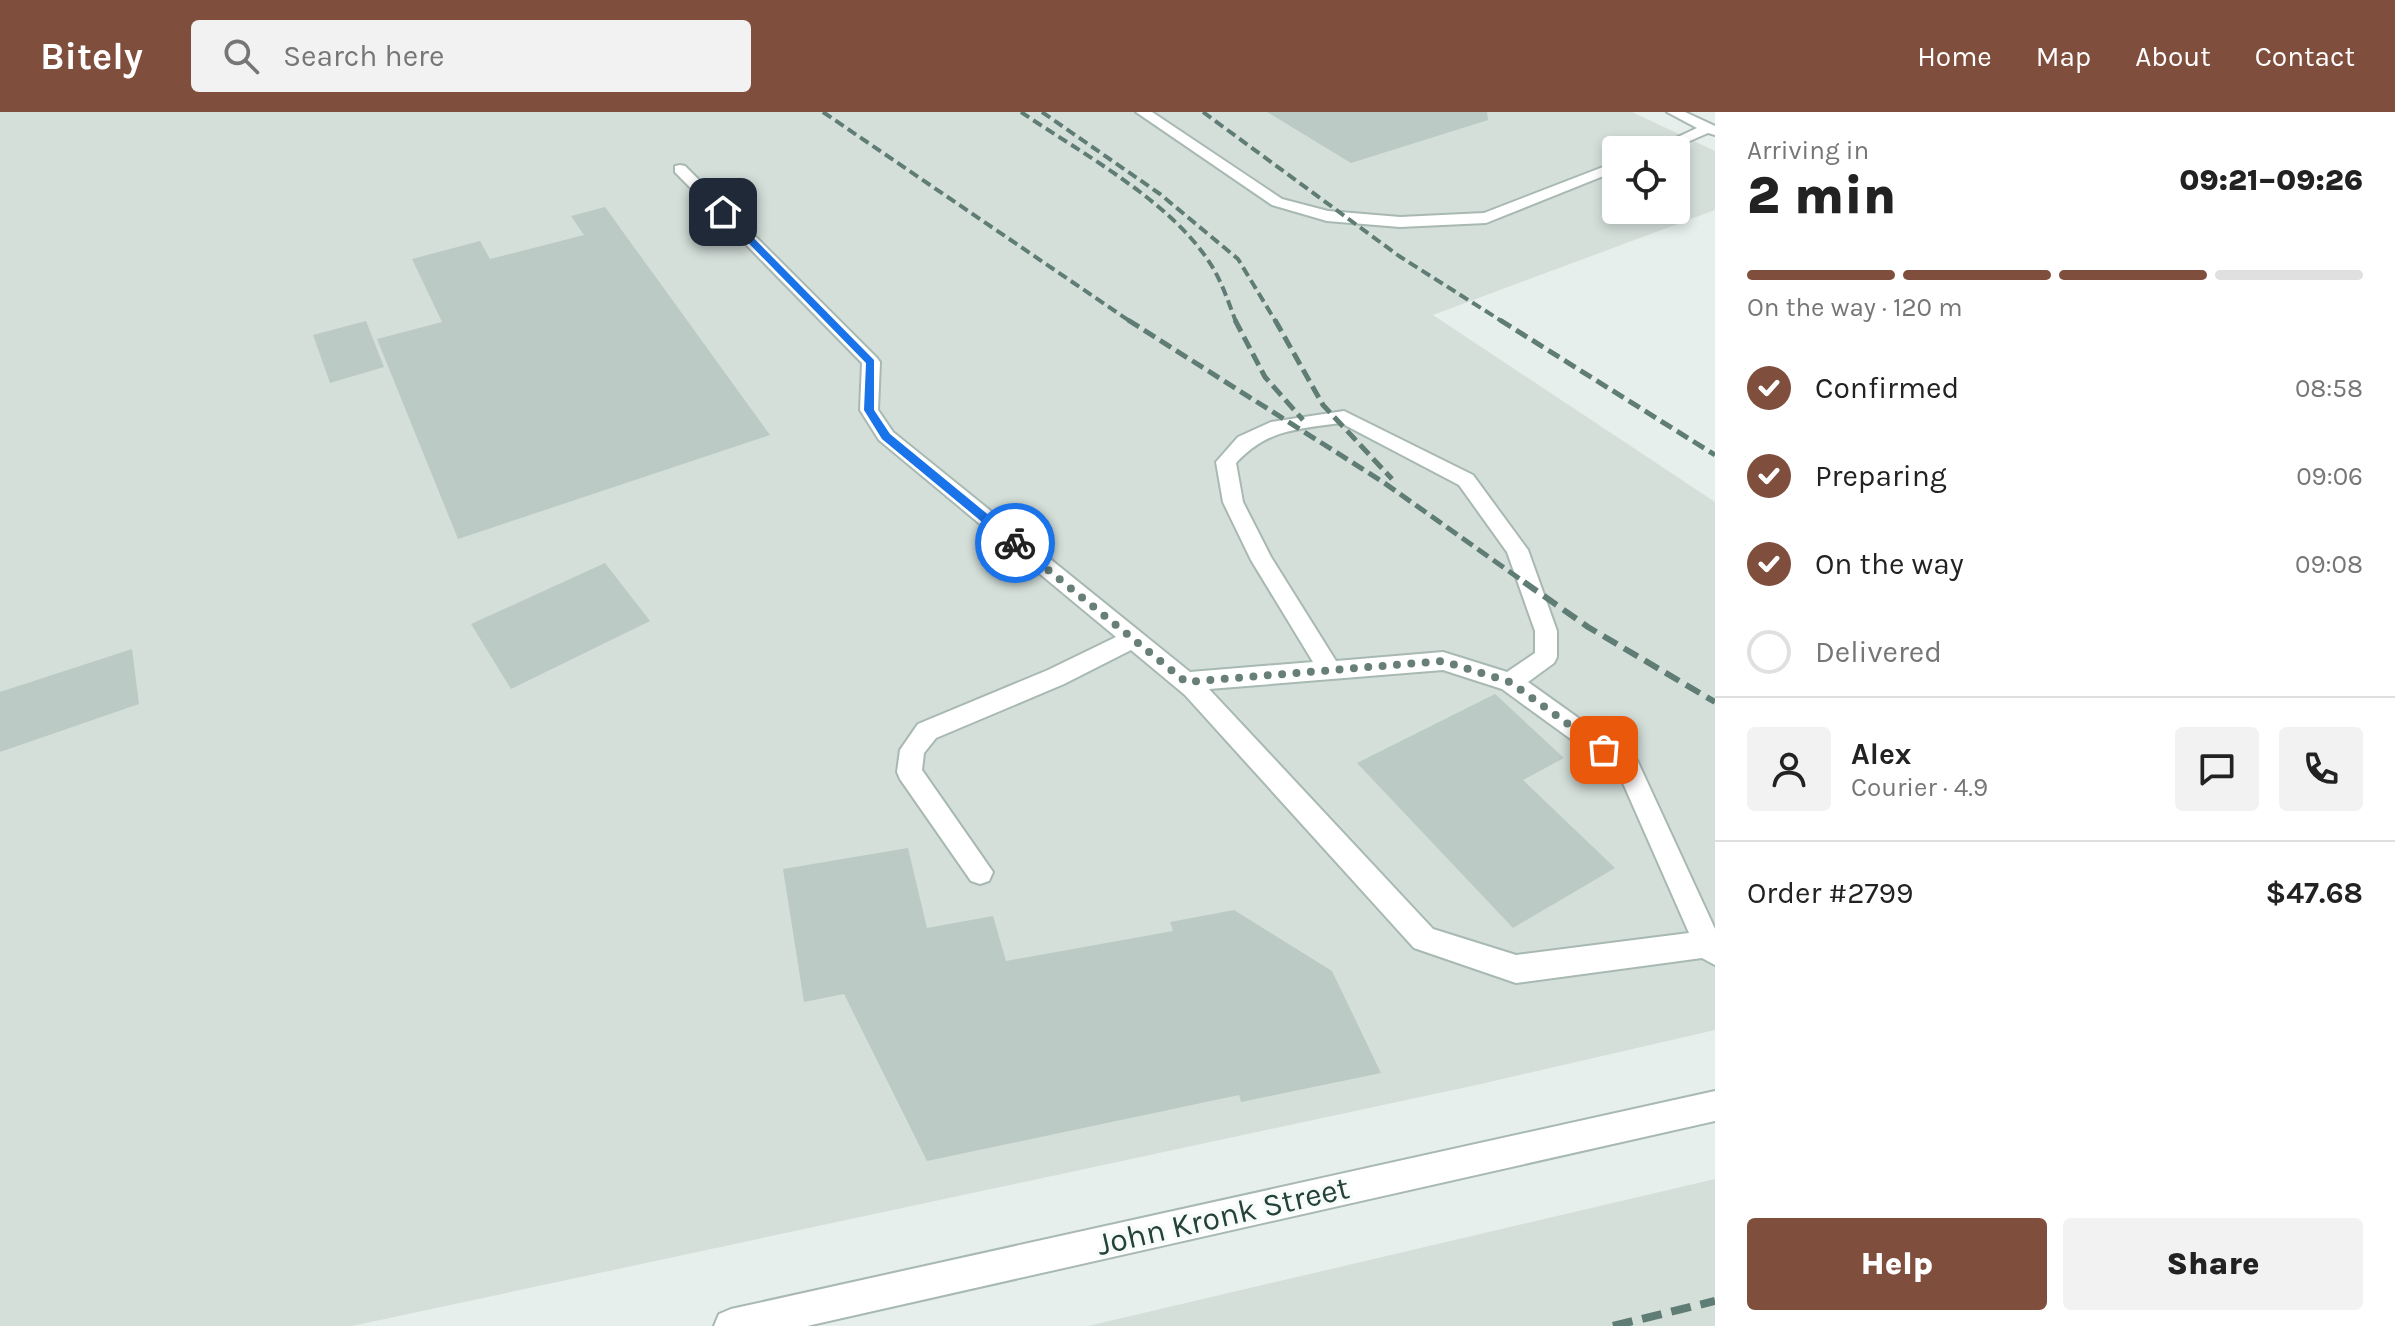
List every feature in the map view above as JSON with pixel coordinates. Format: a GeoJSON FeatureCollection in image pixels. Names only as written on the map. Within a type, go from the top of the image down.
{"type":"FeatureCollection","features":[{"type":"Feature","properties":{"kind":"street"},"geometry":{"type":"LineString","coordinates":[[1143,112],[1277,202],[1327,216],[1400,222],[1486,218],[1602,172]]}},
{"type":"Feature","properties":{"kind":"street"},"geometry":{"type":"LineString","coordinates":[[1674,112],[1712,130]]}},
{"type":"Feature","properties":{"kind":"street"},"geometry":{"type":"LineString","coordinates":[[1690,138],[1712,130]]}},
{"type":"Feature","properties":{"kind":"street"},"geometry":{"type":"LineString","coordinates":[[680,169],[871,362],[869,410],[886,436],[1186,682],[1424,939],[1516,969],[1711,948],[1628,767],[1510,682],[1443,661],[1186,682]]}},
{"type":"Feature","properties":{"kind":"street"},"geometry":{"type":"LineString","coordinates":[[1330,670],[1262,560],[1233,502],[1226,462],[1245,441],[1278,426],[1344,417],[1466,480],[1517,550],[1546,631],[1546,657],[1510,682]]}},
{"type":"Feature","properties":{"kind":"street"},"geometry":{"type":"LineString","coordinates":[[980,872],[909,772],[912,750],[927,731],[1056,677],[1133,639]]}},
{"type":"Feature","properties":{"kind":"street","name":"John Kronk Street"},"geometry":{"type":"LineString","coordinates":[[731,1326],[1715,1106]]}},
{"type":"Feature","properties":{"kind":"shaded area"},"geometry":{"type":"Polygon","coordinates":[[[0,112],[1632,112],[1683,136],[1602,136],[1602,224],[1677,224],[1433,315],[1715,502],[1715,1030],[1481,1084],[352,1326],[0,1326],[0,112]]]}},
{"type":"Feature","properties":{"kind":"shaded area"},"geometry":{"type":"Polygon","coordinates":[[[1690,139],[1715,151],[1715,210],[1690,219],[1690,139]]]}},
{"type":"Feature","properties":{"kind":"shaded area"},"geometry":{"type":"Polygon","coordinates":[[[1715,1179],[1715,1326],[1088,1326],[1715,1179]]]}},
{"type":"Feature","properties":{"kind":"building"},"geometry":{"type":"Polygon","coordinates":[[[1267,112],[1487,112],[1488,120],[1351,163],[1267,112]]]}},
{"type":"Feature","properties":{"kind":"building"},"geometry":{"type":"Polygon","coordinates":[[[605,207],[770,435],[458,539],[377,339],[442,322],[412,259],[480,241],[490,259],[584,235],[571,216],[605,207]]]}},
{"type":"Feature","properties":{"kind":"building"},"geometry":{"type":"Polygon","coordinates":[[[366,321],[384,367],[330,383],[313,335],[366,321]]]}},
{"type":"Feature","properties":{"kind":"building"},"geometry":{"type":"Polygon","coordinates":[[[605,563],[650,621],[511,689],[471,624],[605,563]]]}},
{"type":"Feature","properties":{"kind":"building"},"geometry":{"type":"Polygon","coordinates":[[[132,649],[139,704],[0,752],[0,692],[132,649]]]}},
{"type":"Feature","properties":{"kind":"building"},"geometry":{"type":"Polygon","coordinates":[[[1495,694],[1564,758],[1523,780],[1615,868],[1513,928],[1357,763],[1495,694]]]}},
{"type":"Feature","properties":{"kind":"building"},"geometry":{"type":"Polygon","coordinates":[[[908,848],[927,928],[993,916],[1006,961],[1173,931],[1170,922],[1234,910],[1332,971],[1381,1073],[1241,1102],[1239,1095],[927,1161],[844,994],[804,1002],[783,869],[908,848]]]}},
{"type":"Feature","properties":{"kind":"railway"},"geometry":{"type":"LineString","coordinates":[[823,112],[1129,321]]}},
{"type":"Feature","properties":{"kind":"railway"},"geometry":{"type":"LineString","coordinates":[[1021,112],[1122,178],[1170,217],[1213,267],[1236,322]]}},
{"type":"Feature","properties":{"kind":"railway"},"geometry":{"type":"LineString","coordinates":[[1042,112],[1160,194],[1238,259],[1276,322]]}},
{"type":"Feature","properties":{"kind":"railway"},"geometry":{"type":"LineString","coordinates":[[1203,112],[1399,256],[1503,322]]}},
{"type":"Feature","properties":{"kind":"railway"},"geometry":{"type":"LineString","coordinates":[[1275,320],[1323,405],[1392,479]]}},
{"type":"Feature","properties":{"kind":"railway"},"geometry":{"type":"LineString","coordinates":[[1500,320],[1715,455]]}},
{"type":"Feature","properties":{"kind":"railway"},"geometry":{"type":"LineString","coordinates":[[1129,321],[1383,482],[1527,584]]}},
{"type":"Feature","properties":{"kind":"railway"},"geometry":{"type":"LineString","coordinates":[[1236,322],[1265,377],[1303,420]]}},
{"type":"Feature","properties":{"kind":"railway"},"geometry":{"type":"LineString","coordinates":[[1524,582],[1588,627],[1715,702]]}},
{"type":"Feature","properties":{"kind":"railway"},"geometry":{"type":"LineString","coordinates":[[1613,1326],[1715,1301]]}},
{"type":"Feature","properties":{"kind":"way so far"},"geometry":{"type":"LineString","coordinates":[[1015,543],[1186,682],[1443,661],[1510,682],[1604,750]]}},
{"type":"Feature","properties":{"kind":"route"},"geometry":{"type":"LineString","coordinates":[[723,212],[871,362],[869,410],[886,436],[1015,543]]}}]}
